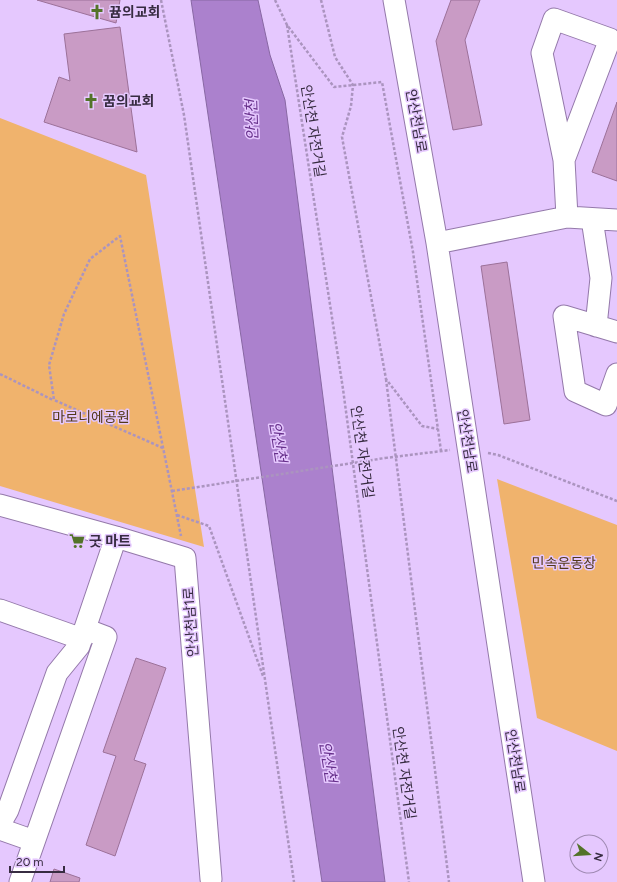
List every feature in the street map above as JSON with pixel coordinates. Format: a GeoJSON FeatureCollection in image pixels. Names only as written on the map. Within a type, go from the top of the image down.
{"type":"FeatureCollection","features":[{"type":"Feature","properties":{"kind":"street","name":"안산천남로"},"geometry":{"type":"LineString","coordinates":[[394,0],[437,243],[534,882]]}},
{"type":"Feature","properties":{"kind":"street"},"geometry":{"type":"LineString","coordinates":[[564,160],[610,39],[554,19],[542,53],[564,160],[567,217]]}},
{"type":"Feature","properties":{"kind":"street"},"geometry":{"type":"LineString","coordinates":[[437,243],[567,217],[617,220]]}},
{"type":"Feature","properties":{"kind":"street"},"geometry":{"type":"LineString","coordinates":[[592,219],[601,278],[596,326]]}},
{"type":"Feature","properties":{"kind":"street"},"geometry":{"type":"LineString","coordinates":[[617,332],[564,316],[575,391],[606,405],[617,374]]}},
{"type":"Feature","properties":{"kind":"street"},"geometry":{"type":"LineString","coordinates":[[0,505],[186,558]]}},
{"type":"Feature","properties":{"kind":"street"},"geometry":{"type":"LineString","coordinates":[[0,824],[8,810],[57,673],[79,646],[116,537]]}},
{"type":"Feature","properties":{"kind":"street","name":"안산천남1로"},"geometry":{"type":"LineString","coordinates":[[186,558],[211,881]]}},
{"type":"Feature","properties":{"kind":"street"},"geometry":{"type":"LineString","coordinates":[[0,610],[83,634],[106,637],[20,882]]}},
{"type":"Feature","properties":{"kind":"street"},"geometry":{"type":"LineString","coordinates":[[0,829],[34,841]]}},
{"type":"Feature","properties":{"kind":"path"},"geometry":{"type":"LineString","coordinates":[[161,0],[184,115],[294,882]]}},
{"type":"Feature","properties":{"kind":"path","name":"안산천 자전거길"},"geometry":{"type":"LineString","coordinates":[[276,0],[287,25],[334,87],[382,82],[413,252],[441,451]]}},
{"type":"Feature","properties":{"kind":"path"},"geometry":{"type":"LineString","coordinates":[[321,0],[336,57],[353,85],[351,106],[342,137],[386,379],[449,882]]}},
{"type":"Feature","properties":{"kind":"path","name":"안산천 자전거길"},"geometry":{"type":"LineString","coordinates":[[287,25],[343,389],[408,882]]}},
{"type":"Feature","properties":{"kind":"path"},"geometry":{"type":"LineString","coordinates":[[54,400],[49,365],[64,314],[90,259],[120,236],[186,558]]}},
{"type":"Feature","properties":{"kind":"path"},"geometry":{"type":"LineString","coordinates":[[0,374],[54,400],[163,448]]}},
{"type":"Feature","properties":{"kind":"path"},"geometry":{"type":"LineString","coordinates":[[386,379],[422,426],[438,430]]}},
{"type":"Feature","properties":{"kind":"path"},"geometry":{"type":"LineString","coordinates":[[172,491],[385,458],[468,448],[498,455],[617,501]]}},
{"type":"Feature","properties":{"kind":"path"},"geometry":{"type":"LineString","coordinates":[[176,515],[209,526],[265,681]]}},
{"type":"Feature","properties":{"kind":"green space","name":"마로니에공원"},"geometry":{"type":"Polygon","coordinates":[[[0,118],[146,175],[204,547],[0,486],[0,118]]]}},
{"type":"Feature","properties":{"kind":"green space","name":"민속운동장"},"geometry":{"type":"Polygon","coordinates":[[[497,479],[617,525],[617,751],[537,718],[497,479]]]}},
{"type":"Feature","properties":{"kind":"water","name":"안산천"},"geometry":{"type":"Polygon","coordinates":[[[191,0],[258,0],[270,55],[285,100],[385,882],[322,882],[191,0]]]}},
{"type":"Feature","properties":{"kind":"building","name":"뀸의교회"},"geometry":{"type":"Polygon","coordinates":[[[37,0],[120,0],[116,23],[37,0]]]}},
{"type":"Feature","properties":{"kind":"building"},"geometry":{"type":"Polygon","coordinates":[[[451,0],[480,0],[465,40],[482,125],[453,130],[436,41],[451,0]]]}},
{"type":"Feature","properties":{"kind":"building","name":"꿈의교회"},"geometry":{"type":"Polygon","coordinates":[[[120,27],[137,152],[44,122],[59,77],[70,81],[64,34],[120,27]]]}},
{"type":"Feature","properties":{"kind":"building"},"geometry":{"type":"Polygon","coordinates":[[[617,102],[617,181],[592,172],[617,102]]]}},
{"type":"Feature","properties":{"kind":"building"},"geometry":{"type":"Polygon","coordinates":[[[507,262],[530,420],[504,424],[481,266],[507,262]]]}},
{"type":"Feature","properties":{"kind":"building"},"geometry":{"type":"Polygon","coordinates":[[[136,658],[166,668],[134,760],[146,764],[115,856],[86,845],[116,756],[103,752],[136,658]]]}},
{"type":"Feature","properties":{"kind":"building"},"geometry":{"type":"Polygon","coordinates":[[[54,869],[80,878],[79,882],[50,882],[54,869]]]}},
{"type":"Feature","properties":{"kind":"place","name":"뀸의교회"},"geometry":{"type":"Point","coordinates":[97,12]}},
{"type":"Feature","properties":{"kind":"place","name":"꿈의교회"},"geometry":{"type":"Point","coordinates":[91,101]}},
{"type":"Feature","properties":{"kind":"place","name":"굿 마트"},"geometry":{"type":"Point","coordinates":[77,541]}}]}
